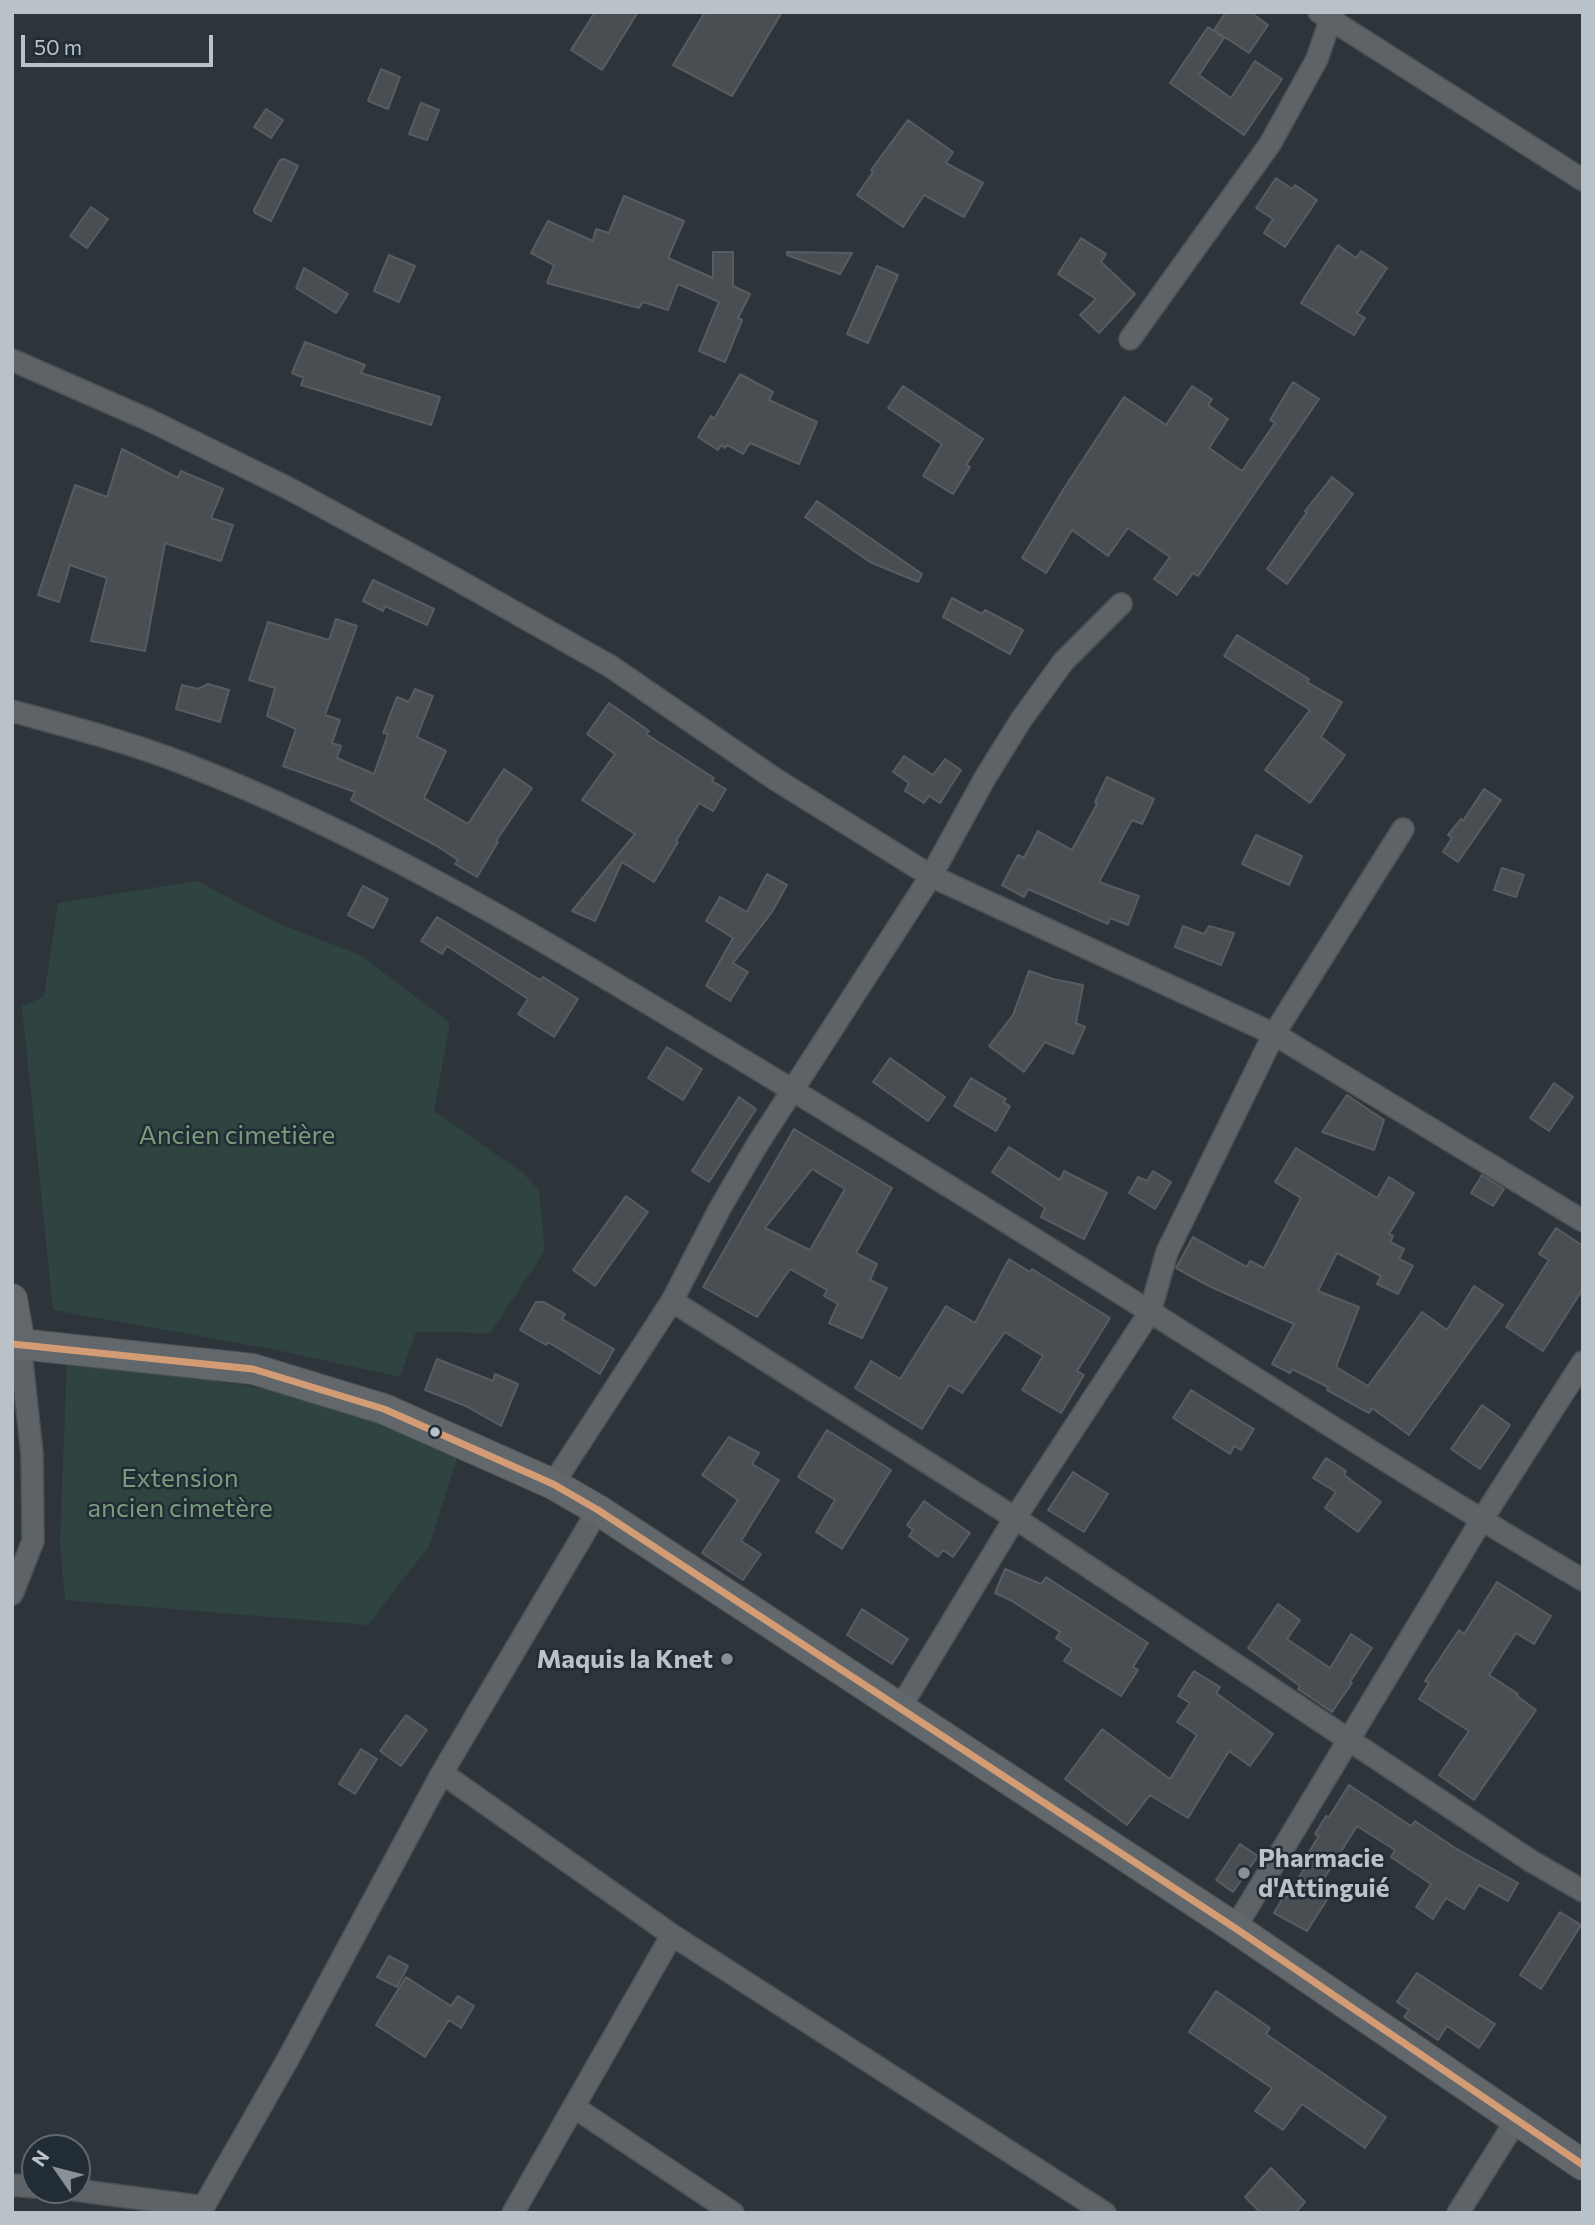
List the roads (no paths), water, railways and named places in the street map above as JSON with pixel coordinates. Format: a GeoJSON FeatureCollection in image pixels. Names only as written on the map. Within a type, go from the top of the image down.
{"type":"FeatureCollection","features":[{"type":"Feature","properties":{"kind":"street"},"geometry":{"type":"LineString","coordinates":[[1130,339],[1270,144],[1317,59],[1328,15],[1583,180]]}},
{"type":"Feature","properties":{"kind":"street"},"geometry":{"type":"LineString","coordinates":[[12,360],[172,431],[288,488],[454,578],[610,666],[775,779],[932,876],[1274,1034],[1583,1221]]}},
{"type":"Feature","properties":{"kind":"street"},"geometry":{"type":"LineString","coordinates":[[553,1484],[672,1301],[757,1145],[932,876],[985,778],[1021,720],[1063,662],[1121,604]]}},
{"type":"Feature","properties":{"kind":"street"},"geometry":{"type":"LineString","coordinates":[[12,710],[182,763],[253,792],[438,883],[549,944],[794,1091],[1150,1311],[1481,1521],[1583,1580]]}},
{"type":"Feature","properties":{"kind":"street"},"geometry":{"type":"LineString","coordinates":[[900,1708],[1015,1518],[1150,1311],[1167,1252],[1274,1034],[1403,829]]}},
{"type":"Feature","properties":{"kind":"street"},"geometry":{"type":"LineString","coordinates":[[12,1299],[32,1454],[33,1541],[12,1594]]}},
{"type":"Feature","properties":{"kind":"street"},"geometry":{"type":"LineString","coordinates":[[672,1301],[1015,1518],[1348,1741],[1531,1861],[1583,1891]]}},
{"type":"Feature","properties":{"kind":"street"},"geometry":{"type":"LineString","coordinates":[[16,1344],[253,1368],[384,1409],[553,1484],[598,1510],[1235,1928],[1583,2165]]}},
{"type":"Feature","properties":{"kind":"street"},"geometry":{"type":"LineString","coordinates":[[1235,1928],[1481,1521],[1583,1362]]}},
{"type":"Feature","properties":{"kind":"street"},"geometry":{"type":"LineString","coordinates":[[91,2193],[202,2210],[288,2059],[442,1773],[598,1510]]}},
{"type":"Feature","properties":{"kind":"street"},"geometry":{"type":"LineString","coordinates":[[442,1773],[672,1934],[1105,2213]]}},
{"type":"Feature","properties":{"kind":"street"},"geometry":{"type":"LineString","coordinates":[[513,2213],[672,1934]]}},
{"type":"Feature","properties":{"kind":"street"},"geometry":{"type":"LineString","coordinates":[[574,2107],[733,2213]]}},
{"type":"Feature","properties":{"kind":"street"},"geometry":{"type":"LineString","coordinates":[[1458,2213],[1517,2119]]}},
{"type":"Feature","properties":{"kind":"place","name":"Maquis la Knet"},"geometry":{"type":"Point","coordinates":[727,1659]}},
{"type":"Feature","properties":{"kind":"place","name":"Pharmacie d'Attinguié"},"geometry":{"type":"Point","coordinates":[1244,1873]}},
{"type":"Feature","properties":{"kind":"park label","name":"Ancien cimetière"},"geometry":{"type":"Point","coordinates":[237,1135]}},
{"type":"Feature","properties":{"kind":"park label","name":"Extension ancien cimetère"},"geometry":{"type":"Point","coordinates":[180,1493]}}]}
